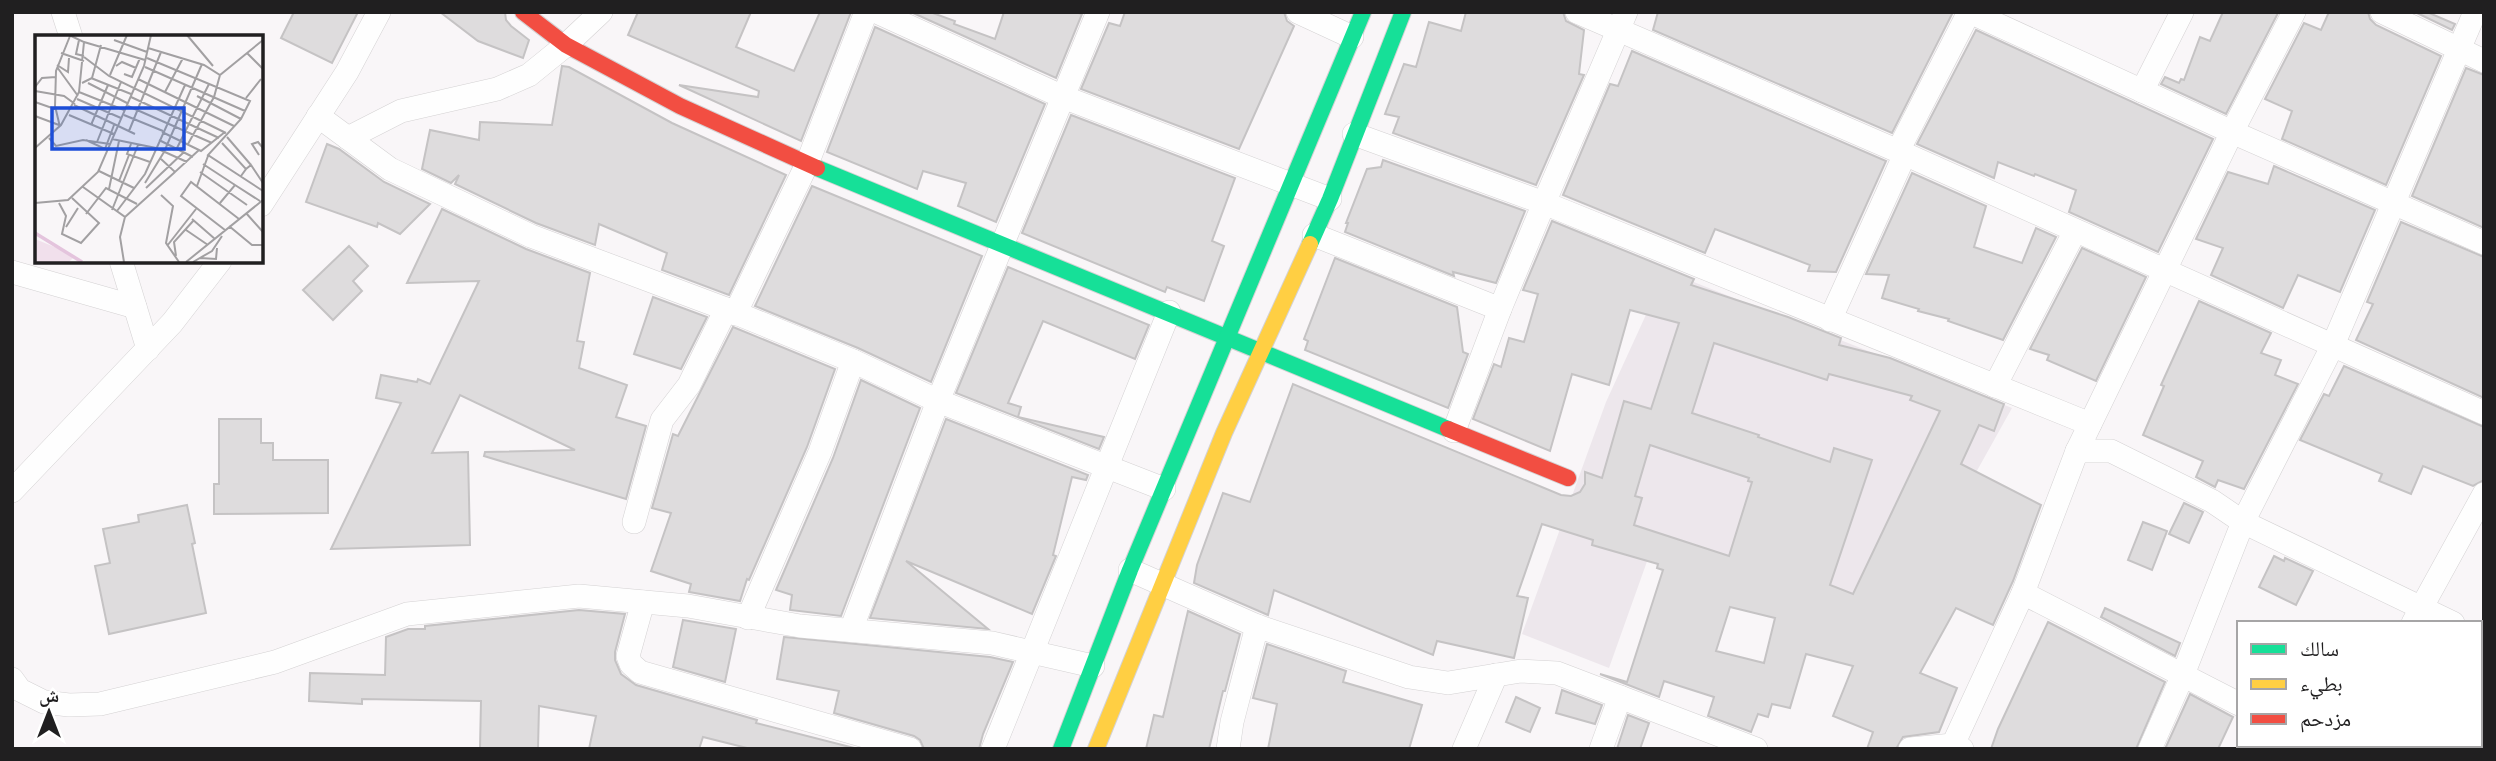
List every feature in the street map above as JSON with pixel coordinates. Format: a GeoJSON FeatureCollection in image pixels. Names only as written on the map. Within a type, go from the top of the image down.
{"type":"FeatureCollection","features":[{"type":"Feature","properties":{"kind":"main road"},"geometry":{"type":"LineString","coordinates":[[523,12],[566,45],[680,106],[807,164],[1568,478]]}},
{"type":"Feature","properties":{"kind":"main road"},"geometry":{"type":"LineString","coordinates":[[1061,749],[1130,570],[1363,12]]}},
{"type":"Feature","properties":{"kind":"main road"},"geometry":{"type":"LineString","coordinates":[[1096,749],[1224,433],[1329,199],[1402,12]]}},
{"type":"Feature","properties":{"kind":"street"},"geometry":{"type":"LineString","coordinates":[[63,12],[70,35]]}},
{"type":"Feature","properties":{"kind":"street"},"geometry":{"type":"LineString","coordinates":[[262,203],[347,72],[379,12]]}},
{"type":"Feature","properties":{"kind":"street"},"geometry":{"type":"LineString","coordinates":[[348,138],[401,111],[497,89],[529,75],[601,12]]}},
{"type":"Feature","properties":{"kind":"street"},"geometry":{"type":"LineString","coordinates":[[634,522],[662,420],[689,385],[807,164],[866,12]]}},
{"type":"Feature","properties":{"kind":"street"},"geometry":{"type":"LineString","coordinates":[[877,12],[1063,97],[1329,199]]}},
{"type":"Feature","properties":{"kind":"street"},"geometry":{"type":"LineString","coordinates":[[850,630],[937,401],[1098,12]]}},
{"type":"Feature","properties":{"kind":"street"},"geometry":{"type":"LineString","coordinates":[[1298,12],[1352,37]]}},
{"type":"Feature","properties":{"kind":"street"},"geometry":{"type":"LineString","coordinates":[[1577,12],[1623,22],[1902,153],[2484,413]]}},
{"type":"Feature","properties":{"kind":"street"},"geometry":{"type":"LineString","coordinates":[[2142,91],[2182,12]]}},
{"type":"Feature","properties":{"kind":"street"},"geometry":{"type":"LineString","coordinates":[[1910,749],[1955,747],[2023,593],[2077,451],[2232,132],[2294,12]]}},
{"type":"Feature","properties":{"kind":"street"},"geometry":{"type":"LineString","coordinates":[[2382,12],[2484,61]]}},
{"type":"Feature","properties":{"kind":"street"},"geometry":{"type":"LineString","coordinates":[[2150,749],[2182,677],[2243,522],[2333,345],[2475,12]]}},
{"type":"Feature","properties":{"kind":"street"},"geometry":{"type":"LineString","coordinates":[[1830,320],[1902,153],[1974,13],[2232,132],[2484,243]]}},
{"type":"Feature","properties":{"kind":"street"},"geometry":{"type":"LineString","coordinates":[[1454,432],[1500,309],[1623,22]]}},
{"type":"Feature","properties":{"kind":"street"},"geometry":{"type":"LineString","coordinates":[[318,116],[390,169],[531,236],[853,361],[937,401],[1164,489]]}},
{"type":"Feature","properties":{"kind":"street"},"geometry":{"type":"LineString","coordinates":[[1354,134],[1544,203],[2090,424]]}},
{"type":"Feature","properties":{"kind":"street"},"geometry":{"type":"LineString","coordinates":[[1996,386],[2075,231]]}},
{"type":"Feature","properties":{"kind":"street"},"geometry":{"type":"LineString","coordinates":[[1314,234],[1500,309]]}},
{"type":"Feature","properties":{"kind":"street"},"geometry":{"type":"LineString","coordinates":[[121,262],[148,349]]}},
{"type":"Feature","properties":{"kind":"street"},"geometry":{"type":"LineString","coordinates":[[12,491],[172,323],[219,262]]}},
{"type":"Feature","properties":{"kind":"street"},"geometry":{"type":"LineString","coordinates":[[12,272],[135,307]]}},
{"type":"Feature","properties":{"kind":"street"},"geometry":{"type":"LineString","coordinates":[[993,749],[1168,312]]}},
{"type":"Feature","properties":{"kind":"street"},"geometry":{"type":"LineString","coordinates":[[748,618],[820,452],[853,361]]}},
{"type":"Feature","properties":{"kind":"street"},"geometry":{"type":"LineString","coordinates":[[2077,451],[2111,451],[2212,501],[2243,522],[2417,615],[2444,621]]}},
{"type":"Feature","properties":{"kind":"street"},"geometry":{"type":"LineString","coordinates":[[2417,615],[2484,494]]}},
{"type":"Feature","properties":{"kind":"street"},"geometry":{"type":"LineString","coordinates":[[1130,570],[1257,625],[1409,677],[1448,683],[1521,671],[1557,673],[1756,749]]}},
{"type":"Feature","properties":{"kind":"street"},"geometry":{"type":"LineString","coordinates":[[2023,593],[2237,703]]}},
{"type":"Feature","properties":{"kind":"street"},"geometry":{"type":"LineString","coordinates":[[12,678],[20,690],[44,702],[69,705],[100,704],[275,662],[407,614],[579,596],[688,606],[800,626],[992,643],[1093,666]]}},
{"type":"Feature","properties":{"kind":"street"},"geometry":{"type":"LineString","coordinates":[[643,602],[628,656],[631,664],[640,672],[910,749]]}},
{"type":"Feature","properties":{"kind":"street"},"geometry":{"type":"LineString","coordinates":[[1228,749],[1232,722],[1257,625]]}},
{"type":"Feature","properties":{"kind":"street"},"geometry":{"type":"LineString","coordinates":[[1464,749],[1496,675]]}},
{"type":"Feature","properties":{"kind":"street"},"geometry":{"type":"LineString","coordinates":[[1601,749],[1620,696]]}},
{"type":"Feature","properties":{"kind":"shaded area"},"geometry":{"type":"Polygon","coordinates":[[[1666,271],[2012,408],[1888,630],[1655,539],[1609,668],[1522,634],[1606,402],[1666,271]]]}},
{"type":"Feature","properties":{"kind":"building"},"geometry":{"type":"Polygon","coordinates":[[[294,12],[358,12],[332,63],[281,38],[294,12]]]}},
{"type":"Feature","properties":{"kind":"building"},"geometry":{"type":"Polygon","coordinates":[[[440,12],[505,12],[506,20],[511,26],[529,40],[523,58],[478,41],[440,12]]]}},
{"type":"Feature","properties":{"kind":"building"},"geometry":{"type":"Polygon","coordinates":[[[638,12],[751,12],[736,47],[794,71],[820,12],[851,12],[801,141],[679,85],[758,97],[759,91],[628,35],[638,12]]]}},
{"type":"Feature","properties":{"kind":"building"},"geometry":{"type":"Polygon","coordinates":[[[911,12],[930,12],[995,39],[1004,12],[1082,14],[1056,78],[911,12]]]}},
{"type":"Feature","properties":{"kind":"building"},"geometry":{"type":"Polygon","coordinates":[[[1125,12],[1284,12],[1287,21],[1294,26],[1239,149],[1081,89],[1109,23],[1120,26],[1125,12]]]}},
{"type":"Feature","properties":{"kind":"building"},"geometry":{"type":"Polygon","coordinates":[[[1466,12],[1563,12],[1566,21],[1584,30],[1579,74],[1584,75],[1536,185],[1393,133],[1399,117],[1385,114],[1404,64],[1416,67],[1429,22],[1461,31],[1466,12]]]}},
{"type":"Feature","properties":{"kind":"building"},"geometry":{"type":"Polygon","coordinates":[[[1658,12],[1953,12],[1892,133],[1653,30],[1658,12]]]}},
{"type":"Feature","properties":{"kind":"building"},"geometry":{"type":"Polygon","coordinates":[[[2223,12],[2278,13],[2226,114],[2161,84],[2165,77],[2179,83],[2181,79],[2184,80],[2200,37],[2210,41],[2223,12]]]}},
{"type":"Feature","properties":{"kind":"building"},"geometry":{"type":"Polygon","coordinates":[[[2329,12],[2368,12],[2376,25],[2441,56],[2386,185],[2282,139],[2292,111],[2265,99],[2304,23],[2321,30],[2329,12]]]}},
{"type":"Feature","properties":{"kind":"building"},"geometry":{"type":"Polygon","coordinates":[[[2415,12],[2427,12],[2455,24],[2452,30],[2415,12]]]}},
{"type":"Feature","properties":{"kind":"building"},"geometry":{"type":"Polygon","coordinates":[[[875,27],[1045,104],[996,222],[958,206],[966,183],[923,171],[917,189],[827,152],[875,27]]]}},
{"type":"Feature","properties":{"kind":"building"},"geometry":{"type":"Polygon","coordinates":[[[1976,30],[2213,139],[2158,252],[2069,212],[2076,190],[1998,162],[1994,178],[1917,144],[1976,30]]]}},
{"type":"Feature","properties":{"kind":"building"},"geometry":{"type":"Polygon","coordinates":[[[1632,51],[1886,161],[1836,272],[1808,271],[1810,265],[1715,229],[1705,253],[1563,195],[1610,84],[1618,86],[1632,51]]]}},
{"type":"Feature","properties":{"kind":"building"},"geometry":{"type":"Polygon","coordinates":[[[562,66],[569,67],[672,123],[786,175],[729,295],[662,270],[667,253],[599,224],[595,245],[536,223],[455,184],[459,175],[451,183],[422,169],[430,130],[479,140],[480,122],[552,125],[562,66]]]}},
{"type":"Feature","properties":{"kind":"building"},"geometry":{"type":"Polygon","coordinates":[[[2466,68],[2484,75],[2484,228],[2412,196],[2466,68]]]}},
{"type":"Feature","properties":{"kind":"building"},"geometry":{"type":"Polygon","coordinates":[[[1071,115],[1235,178],[1212,241],[1224,246],[1204,301],[1167,287],[1165,292],[1022,233],[1071,115]]]}},
{"type":"Feature","properties":{"kind":"building"},"geometry":{"type":"Polygon","coordinates":[[[327,144],[339,149],[384,182],[430,204],[400,234],[378,223],[377,227],[306,202],[327,144]]]}},
{"type":"Feature","properties":{"kind":"building"},"geometry":{"type":"Polygon","coordinates":[[[1383,160],[1525,211],[1496,283],[1453,272],[1454,276],[1345,232],[1367,169],[1381,167],[1383,160]]]}},
{"type":"Feature","properties":{"kind":"building"},"geometry":{"type":"Polygon","coordinates":[[[2274,166],[2375,210],[2340,292],[2298,275],[2283,308],[2211,275],[2223,248],[2196,239],[2228,172],[2268,184],[2274,166]]]}},
{"type":"Feature","properties":{"kind":"building"},"geometry":{"type":"Polygon","coordinates":[[[1912,173],[1986,206],[1974,247],[2022,263],[2036,228],[2056,237],[2003,340],[1948,321],[1949,319],[1882,298],[1889,275],[1866,274],[1912,173]]]}},
{"type":"Feature","properties":{"kind":"building"},"geometry":{"type":"Polygon","coordinates":[[[812,186],[982,256],[931,382],[858,348],[755,306],[812,186]]]}},
{"type":"Feature","properties":{"kind":"building"},"geometry":{"type":"Polygon","coordinates":[[[442,209],[526,249],[590,273],[577,341],[584,342],[579,368],[627,385],[616,417],[646,426],[626,499],[484,456],[485,452],[575,450],[460,395],[432,453],[468,452],[470,545],[331,549],[401,403],[376,398],[381,375],[417,382],[418,379],[430,384],[479,281],[407,283],[442,209]]]}},
{"type":"Feature","properties":{"kind":"building"},"geometry":{"type":"Polygon","coordinates":[[[1552,221],[1694,279],[1691,285],[1788,317],[1841,338],[1839,345],[1890,358],[2004,404],[1994,431],[1979,425],[1961,464],[2041,505],[2013,581],[1993,625],[1956,608],[1920,673],[1957,688],[1939,732],[1903,737],[1896,749],[1867,749],[1873,732],[1833,716],[1853,666],[1806,654],[1790,708],[1772,704],[1768,717],[1758,714],[1751,732],[1708,716],[1714,697],[1664,681],[1659,697],[1600,674],[1627,682],[1663,570],[1657,568],[1658,564],[1592,545],[1593,540],[1542,524],[1517,596],[1528,598],[1514,658],[1437,641],[1433,655],[1274,590],[1268,615],[1194,583],[1197,565],[1223,493],[1250,502],[1293,384],[1561,495],[1571,496],[1580,492],[1585,484],[1585,472],[1602,478],[1624,401],[1651,409],[1679,323],[1630,310],[1609,385],[1572,374],[1550,451],[1473,419],[1494,364],[1501,367],[1509,338],[1524,342],[1538,294],[1523,290],[1552,221]],[[1714,343],[1692,413],[1830,462],[1834,448],[1872,460],[1830,585],[1853,594],[1940,411],[1910,400],[1912,396],[1829,374],[1827,380],[1714,343]],[[1650,445],[1635,496],[1642,498],[1634,525],[1729,556],[1752,482],[1748,481],[1749,478],[1650,445]],[[1730,607],[1716,651],[1764,663],[1775,618],[1730,607]]]}},
{"type":"Feature","properties":{"kind":"building"},"geometry":{"type":"Polygon","coordinates":[[[2401,222],[2484,257],[2484,398],[2356,340],[2373,304],[2367,302],[2401,222]]]}},
{"type":"Feature","properties":{"kind":"building"},"geometry":{"type":"Polygon","coordinates":[[[349,246],[368,266],[353,281],[362,291],[333,320],[303,290],[349,246]]]}},
{"type":"Feature","properties":{"kind":"building"},"geometry":{"type":"Polygon","coordinates":[[[2082,248],[2146,277],[2096,381],[2047,360],[2049,355],[2030,349],[2082,248]]]}},
{"type":"Feature","properties":{"kind":"building"},"geometry":{"type":"Polygon","coordinates":[[[1335,258],[1457,307],[1463,352],[1468,354],[1448,408],[1305,350],[1308,341],[1304,339],[1335,258]]]}},
{"type":"Feature","properties":{"kind":"building"},"geometry":{"type":"Polygon","coordinates":[[[1008,267],[1149,325],[1135,359],[1043,321],[1008,403],[1021,407],[1018,417],[1104,437],[1099,449],[956,393],[1008,267]]]}},
{"type":"Feature","properties":{"kind":"building"},"geometry":{"type":"Polygon","coordinates":[[[653,297],[707,317],[681,369],[634,354],[653,297]]]}},
{"type":"Feature","properties":{"kind":"building"},"geometry":{"type":"Polygon","coordinates":[[[2199,301],[2271,333],[2261,353],[2281,360],[2275,375],[2298,384],[2244,489],[2218,480],[2215,487],[2196,477],[2203,461],[2143,435],[2164,386],[2161,385],[2199,301]]]}},
{"type":"Feature","properties":{"kind":"building"},"geometry":{"type":"Polygon","coordinates":[[[733,327],[835,369],[807,447],[749,580],[747,579],[740,601],[689,592],[691,584],[651,571],[671,513],[652,508],[673,434],[678,436],[733,327]]]}},
{"type":"Feature","properties":{"kind":"building"},"geometry":{"type":"Polygon","coordinates":[[[2344,366],[2484,427],[2484,480],[2473,486],[2423,466],[2411,494],[2379,481],[2382,474],[2300,440],[2324,394],[2329,396],[2344,366]]]}},
{"type":"Feature","properties":{"kind":"building"},"geometry":{"type":"Polygon","coordinates":[[[861,380],[920,408],[841,616],[790,610],[792,595],[776,590],[833,458],[861,380]]]}},
{"type":"Feature","properties":{"kind":"building"},"geometry":{"type":"Polygon","coordinates":[[[219,419],[261,419],[261,443],[273,443],[273,460],[328,460],[328,513],[214,514],[214,484],[219,484],[219,419]]]}},
{"type":"Feature","properties":{"kind":"building"},"geometry":{"type":"Polygon","coordinates":[[[946,419],[1088,475],[1086,480],[1072,477],[1053,555],[1056,556],[1032,614],[906,561],[988,629],[870,618],[946,419]]]}},
{"type":"Feature","properties":{"kind":"building"},"geometry":{"type":"Polygon","coordinates":[[[2184,503],[2203,512],[2189,543],[2169,534],[2184,503]]]}},
{"type":"Feature","properties":{"kind":"building"},"geometry":{"type":"Polygon","coordinates":[[[187,505],[206,613],[109,634],[95,566],[110,563],[103,529],[139,522],[138,515],[187,505]]]}},
{"type":"Feature","properties":{"kind":"building"},"geometry":{"type":"Polygon","coordinates":[[[2143,522],[2167,531],[2152,570],[2128,560],[2143,522]]]}},
{"type":"Feature","properties":{"kind":"building"},"geometry":{"type":"Polygon","coordinates":[[[2274,556],[2313,571],[2296,605],[2259,587],[2274,556]]]}},
{"type":"Feature","properties":{"kind":"building"},"geometry":{"type":"Polygon","coordinates":[[[2105,608],[2180,643],[2175,656],[2101,617],[2105,608]]]}},
{"type":"Feature","properties":{"kind":"building"},"geometry":{"type":"Polygon","coordinates":[[[579,610],[625,614],[615,660],[621,674],[636,685],[757,720],[756,723],[858,749],[751,749],[703,737],[699,749],[589,749],[596,716],[539,706],[538,749],[480,749],[481,701],[362,699],[362,704],[309,701],[310,673],[385,675],[386,637],[408,629],[579,610]]]}},
{"type":"Feature","properties":{"kind":"building"},"geometry":{"type":"Polygon","coordinates":[[[1188,611],[1240,634],[1209,749],[1146,749],[1154,715],[1163,717],[1188,611]]]}},
{"type":"Feature","properties":{"kind":"building"},"geometry":{"type":"Polygon","coordinates":[[[683,620],[736,629],[725,682],[673,667],[683,620]]]}},
{"type":"Feature","properties":{"kind":"building"},"geometry":{"type":"Polygon","coordinates":[[[2048,622],[2165,682],[2136,749],[1991,749],[2048,622]]]}},
{"type":"Feature","properties":{"kind":"building"},"geometry":{"type":"Polygon","coordinates":[[[784,637],[990,657],[1013,662],[979,749],[924,749],[920,740],[914,736],[834,713],[839,691],[777,679],[784,637]]]}},
{"type":"Feature","properties":{"kind":"building"},"geometry":{"type":"Polygon","coordinates":[[[1267,644],[1346,671],[1343,682],[1422,705],[1409,749],[1268,749],[1277,704],[1253,698],[1267,644]]]}},
{"type":"Feature","properties":{"kind":"building"},"geometry":{"type":"Polygon","coordinates":[[[1562,690],[1602,705],[1595,724],[1556,713],[1562,690]]]}},
{"type":"Feature","properties":{"kind":"building"},"geometry":{"type":"Polygon","coordinates":[[[2190,694],[2233,717],[2218,749],[2165,749],[2190,694]]]}},
{"type":"Feature","properties":{"kind":"building"},"geometry":{"type":"Polygon","coordinates":[[[1516,697],[1540,708],[1530,732],[1506,722],[1516,697]]]}},
{"type":"Feature","properties":{"kind":"building"},"geometry":{"type":"Polygon","coordinates":[[[1628,715],[1649,723],[1640,749],[1617,749],[1628,715]]]}},
{"type":"Feature","properties":{"kind":"traffic: fast"},"geometry":{"type":"LineString","coordinates":[[1061,749],[1130,570],[1363,12]]}},
{"type":"Feature","properties":{"kind":"traffic: fast"},"geometry":{"type":"LineString","coordinates":[[1310,244],[1403,12]]}},
{"type":"Feature","properties":{"kind":"traffic: fast"},"geometry":{"type":"LineString","coordinates":[[817,168],[1448,429]]}},
{"type":"Feature","properties":{"kind":"traffic: slow"},"geometry":{"type":"LineString","coordinates":[[1096,749],[1224,433],[1310,244]]}},
{"type":"Feature","properties":{"kind":"traffic: jam"},"geometry":{"type":"LineString","coordinates":[[523,12],[566,45],[680,106],[817,168]]}},
{"type":"Feature","properties":{"kind":"traffic: jam"},"geometry":{"type":"LineString","coordinates":[[1448,429],[1568,478]]}}]}
